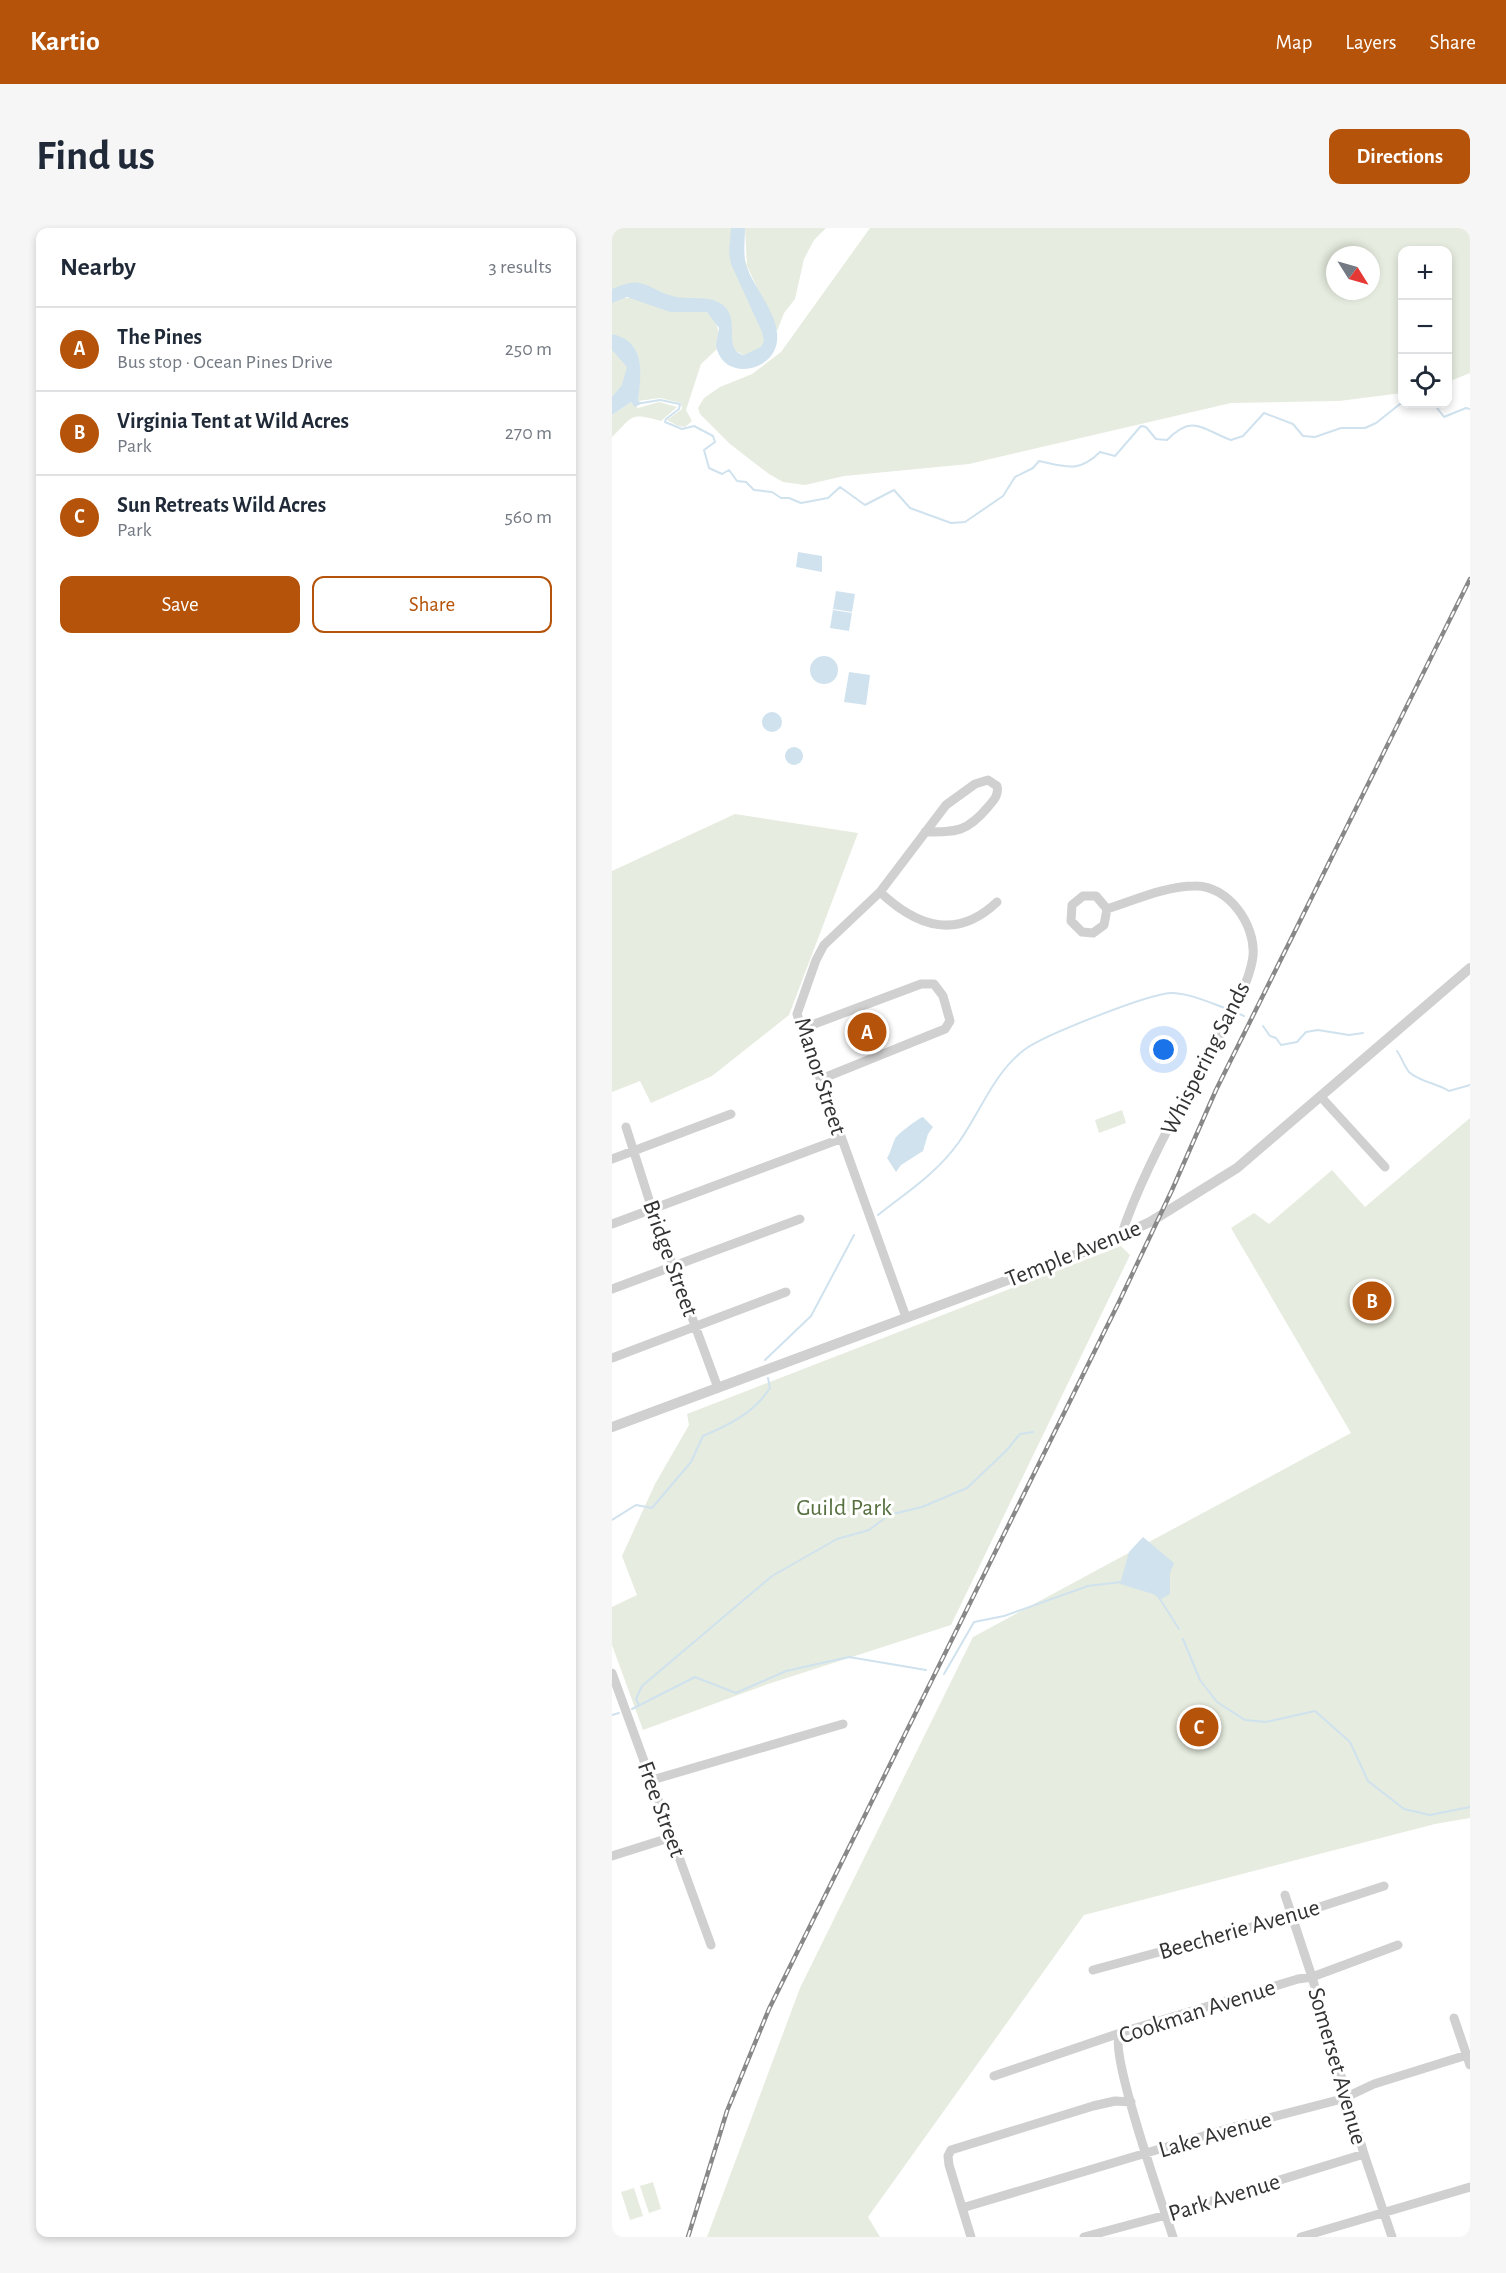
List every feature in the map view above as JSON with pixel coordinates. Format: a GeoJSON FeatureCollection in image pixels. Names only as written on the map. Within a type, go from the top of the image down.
{"type":"FeatureCollection","features":[{"type":"Feature","properties":{"kind":"street","name":"Manor Street"},"geometry":{"type":"LineString","coordinates":[[906,1317],[840,1139],[797,1014],[820,952],[880,892],[925,832],[946,805],[967,788],[983,780],[992,780],[997,786],[996,798],[971,826],[955,831],[925,832]]}},
{"type":"Feature","properties":{"kind":"street","name":"Whispering Sands"},"geometry":{"type":"LineString","coordinates":[[1107,909],[1165,891],[1193,886],[1205,887],[1223,896],[1238,910],[1248,927],[1253,949],[1249,970],[1224,1027],[1165,1140],[1121,1236]]}},
{"type":"Feature","properties":{"kind":"street"},"geometry":{"type":"LineString","coordinates":[[880,892],[908,915],[921,921],[944,925],[974,920],[997,902]]}},
{"type":"Feature","properties":{"kind":"street"},"geometry":{"type":"LineString","coordinates":[[1083,896],[1096,896],[1107,909],[1104,925],[1094,933],[1082,932],[1071,921],[1072,905],[1083,896]]}},
{"type":"Feature","properties":{"kind":"street","name":"Temple Avenue"},"geometry":{"type":"LineString","coordinates":[[612,1426],[1121,1236],[1150,1222],[1220,1180],[1321,1097],[1470,968]]}},
{"type":"Feature","properties":{"kind":"street"},"geometry":{"type":"LineString","coordinates":[[801,1029],[921,984],[934,984],[943,996],[950,1021],[945,1029],[820,1079]]}},
{"type":"Feature","properties":{"kind":"street"},"geometry":{"type":"LineString","coordinates":[[1321,1097],[1385,1167]]}},
{"type":"Feature","properties":{"kind":"street"},"geometry":{"type":"LineString","coordinates":[[612,1159],[731,1114]]}},
{"type":"Feature","properties":{"kind":"street","name":"Bridge Street"},"geometry":{"type":"LineString","coordinates":[[626,1127],[652,1209],[718,1388]]}},
{"type":"Feature","properties":{"kind":"street"},"geometry":{"type":"LineString","coordinates":[[612,1224],[840,1139]]}},
{"type":"Feature","properties":{"kind":"street"},"geometry":{"type":"LineString","coordinates":[[612,1289],[800,1219]]}},
{"type":"Feature","properties":{"kind":"street"},"geometry":{"type":"LineString","coordinates":[[612,1358],[786,1292]]}},
{"type":"Feature","properties":{"kind":"street","name":"Free Street"},"geometry":{"type":"LineString","coordinates":[[612,1673],[711,1945]]}},
{"type":"Feature","properties":{"kind":"street"},"geometry":{"type":"LineString","coordinates":[[652,1780],[843,1724]]}},
{"type":"Feature","properties":{"kind":"street"},"geometry":{"type":"LineString","coordinates":[[612,1856],[672,1837]]}},
{"type":"Feature","properties":{"kind":"street","name":"Beecherie Avenue"},"geometry":{"type":"LineString","coordinates":[[1093,1970],[1292,1916],[1384,1886]]}},
{"type":"Feature","properties":{"kind":"street","name":"Somerset Avenue"},"geometry":{"type":"LineString","coordinates":[[1285,1895],[1312,1977],[1364,2154],[1392,2237]]}},
{"type":"Feature","properties":{"kind":"street","name":"Cookman Avenue"},"geometry":{"type":"LineString","coordinates":[[994,2076],[1119,2036],[1126,2031],[1298,1979],[1312,1977],[1398,1945]]}},
{"type":"Feature","properties":{"kind":"street"},"geometry":{"type":"LineString","coordinates":[[1454,2018],[1468,2060]]}},
{"type":"Feature","properties":{"kind":"street"},"geometry":{"type":"LineString","coordinates":[[1119,2036],[1118,2049],[1131,2102],[1173,2237]]}},
{"type":"Feature","properties":{"kind":"street","name":"Lake Avenue"},"geometry":{"type":"LineString","coordinates":[[962,2208],[1347,2097],[1374,2084],[1468,2060]]}},
{"type":"Feature","properties":{"kind":"street"},"geometry":{"type":"LineString","coordinates":[[971,2237],[949,2165],[949,2153],[958,2146],[1040,2121],[1107,2103],[1131,2102]]}},
{"type":"Feature","properties":{"kind":"street","name":"Park Avenue"},"geometry":{"type":"LineString","coordinates":[[1084,2237],[1166,2215],[1364,2154]]}},
{"type":"Feature","properties":{"kind":"street"},"geometry":{"type":"LineString","coordinates":[[1301,2237],[1470,2187]]}},
{"type":"Feature","properties":{"kind":"green space"},"geometry":{"type":"Polygon","coordinates":[[[612,228],[735,228],[766,327],[764,348],[744,355],[727,347],[717,307],[612,292],[612,228]]]}},
{"type":"Feature","properties":{"kind":"green space"},"geometry":{"type":"Polygon","coordinates":[[[745,228],[826,228],[814,240],[804,259],[795,299],[784,313],[777,331],[747,266],[745,228]]]}},
{"type":"Feature","properties":{"kind":"green space"},"geometry":{"type":"Polygon","coordinates":[[[870,228],[1470,228],[1470,373],[1452,380],[1452,246],[1398,246],[1398,394],[1339,401],[1231,403],[969,464],[844,476],[805,485],[783,482],[769,474],[730,444],[700,414],[698,408],[704,398],[720,387],[752,374],[781,352],[870,228]]]}},
{"type":"Feature","properties":{"kind":"green space"},"geometry":{"type":"Polygon","coordinates":[[[623,298],[634,298],[670,312],[707,312],[715,320],[720,336],[716,350],[701,364],[686,410],[692,421],[685,427],[667,420],[682,409],[681,403],[660,398],[638,401],[640,370],[637,352],[624,339],[612,334],[612,303],[623,298]]]}},
{"type":"Feature","properties":{"kind":"green space"},"geometry":{"type":"Polygon","coordinates":[[[612,345],[628,357],[626,384],[612,400],[612,345]]]}},
{"type":"Feature","properties":{"kind":"green space"},"geometry":{"type":"Polygon","coordinates":[[[631,402],[638,408],[659,402],[677,407],[661,421],[643,417],[633,418],[612,437],[612,415],[631,402]]]}},
{"type":"Feature","properties":{"kind":"green space"},"geometry":{"type":"Polygon","coordinates":[[[735,814],[858,833],[789,1015],[712,1076],[651,1103],[640,1081],[612,1092],[612,871],[735,814]]]}},
{"type":"Feature","properties":{"kind":"green space"},"geometry":{"type":"Polygon","coordinates":[[[1122,1110],[1126,1123],[1099,1133],[1095,1120],[1122,1110]]]}},
{"type":"Feature","properties":{"kind":"green space"},"geometry":{"type":"Polygon","coordinates":[[[1470,1118],[1470,1818],[1435,1824],[1084,1915],[868,2217],[880,2237],[707,2237],[800,1988],[973,1637],[1351,1433],[1231,1228],[1254,1213],[1269,1224],[1332,1170],[1365,1207],[1470,1118]]]}},
{"type":"Feature","properties":{"kind":"green space","name":"Guild Park"},"geometry":{"type":"Polygon","coordinates":[[[1121,1246],[1130,1255],[951,1625],[768,1684],[643,1730],[612,1645],[612,1607],[637,1595],[622,1556],[655,1484],[689,1425],[687,1414],[1121,1246]]]}},
{"type":"Feature","properties":{"kind":"green space"},"geometry":{"type":"Polygon","coordinates":[[[653,2182],[661,2209],[649,2213],[640,2186],[653,2182]]]}},
{"type":"Feature","properties":{"kind":"green space"},"geometry":{"type":"Polygon","coordinates":[[[634,2188],[643,2216],[630,2220],[621,2192],[634,2188]]]}},
{"type":"Feature","properties":{"kind":"water"},"geometry":{"type":"Polygon","coordinates":[[[731,228],[745,228],[746,265],[771,312],[777,331],[774,351],[768,359],[759,365],[740,369],[722,360],[716,348],[719,328],[707,312],[670,312],[627,297],[612,303],[612,289],[636,283],[676,297],[714,300],[726,308],[730,314],[734,348],[738,352],[744,355],[761,347],[764,341],[762,332],[731,264],[729,252],[731,228]]]}},
{"type":"Feature","properties":{"kind":"water"},"geometry":{"type":"Polygon","coordinates":[[[612,334],[631,344],[636,352],[640,370],[638,401],[643,403],[635,407],[631,402],[612,415],[612,397],[622,385],[627,367],[612,350],[612,334]]]}},
{"type":"Feature","properties":{"kind":"water"},"geometry":{"type":"Polygon","coordinates":[[[798,552],[822,556],[822,572],[796,567],[798,552]]]}},
{"type":"Feature","properties":{"kind":"water"},"geometry":{"type":"Polygon","coordinates":[[[836,591],[855,594],[852,612],[833,609],[836,591]]]}},
{"type":"Feature","properties":{"kind":"water"},"geometry":{"type":"Polygon","coordinates":[[[833,610],[852,613],[849,631],[830,628],[833,610]]]}},
{"type":"Feature","properties":{"kind":"water"},"geometry":{"type":"Polygon","coordinates":[[[824,656],[834,660],[838,670],[834,680],[824,684],[814,680],[810,670],[814,660],[824,656]]]}},
{"type":"Feature","properties":{"kind":"water"},"geometry":{"type":"Polygon","coordinates":[[[849,672],[870,675],[866,705],[844,702],[849,672]]]}},
{"type":"Feature","properties":{"kind":"water"},"geometry":{"type":"Polygon","coordinates":[[[772,712],[779,715],[782,722],[779,729],[772,732],[765,729],[762,722],[765,715],[772,712]]]}},
{"type":"Feature","properties":{"kind":"water"},"geometry":{"type":"Polygon","coordinates":[[[794,747],[800,750],[803,756],[800,762],[794,765],[788,762],[785,756],[788,750],[794,747]]]}},
{"type":"Feature","properties":{"kind":"water"},"geometry":{"type":"Polygon","coordinates":[[[923,1117],[933,1127],[928,1134],[923,1151],[901,1165],[896,1172],[887,1158],[895,1139],[923,1117]]]}},
{"type":"Feature","properties":{"kind":"water"},"geometry":{"type":"Polygon","coordinates":[[[1143,1537],[1174,1563],[1170,1573],[1170,1594],[1161,1599],[1153,1594],[1120,1584],[1129,1552],[1143,1537]]]}},
{"type":"Feature","properties":{"kind":"waterway"},"geometry":{"type":"LineString","coordinates":[[642,403],[660,400],[680,404],[679,409],[665,422],[682,429],[694,426],[713,436],[715,442],[704,450],[709,468],[722,474],[729,470],[737,481],[746,482],[754,490],[772,492],[781,498],[789,498],[801,503],[828,498],[840,487],[865,505],[894,490],[910,508],[951,523],[965,522],[1003,496],[1015,477],[1033,468],[1039,461],[1072,467],[1085,463],[1100,452],[1115,456],[1141,426],[1146,427],[1156,439],[1167,440],[1176,432],[1191,425],[1205,428],[1231,440],[1243,436],[1264,413],[1293,424],[1303,436],[1315,437],[1341,428],[1365,428],[1376,423],[1400,404],[1434,404],[1444,417],[1466,408],[1470,409]]}},
{"type":"Feature","properties":{"kind":"waterway"},"geometry":{"type":"LineString","coordinates":[[878,1215],[921,1182],[941,1163],[959,1142],[1004,1070],[1024,1050],[1035,1043],[1097,1016],[1161,995],[1173,993],[1186,995],[1225,1008]]}},
{"type":"Feature","properties":{"kind":"waterway"},"geometry":{"type":"LineString","coordinates":[[1237,1013],[1244,1016]]}},
{"type":"Feature","properties":{"kind":"waterway"},"geometry":{"type":"LineString","coordinates":[[1263,1026],[1281,1045],[1297,1042],[1306,1032],[1318,1030],[1349,1035],[1363,1033]]}},
{"type":"Feature","properties":{"kind":"waterway"},"geometry":{"type":"LineString","coordinates":[[1397,1051],[1409,1072],[1418,1078],[1449,1091],[1470,1085]]}},
{"type":"Feature","properties":{"kind":"waterway"},"geometry":{"type":"LineString","coordinates":[[765,1360],[811,1316],[854,1235]]}},
{"type":"Feature","properties":{"kind":"waterway"},"geometry":{"type":"LineString","coordinates":[[612,1520],[636,1505],[652,1508],[691,1462],[703,1436],[732,1422],[757,1404],[770,1388],[768,1378]]}},
{"type":"Feature","properties":{"kind":"waterway"},"geometry":{"type":"LineString","coordinates":[[639,1705],[636,1699],[642,1686],[772,1576],[837,1539],[869,1530],[889,1515],[922,1507],[967,1488],[1006,1451],[1020,1434],[1033,1432]]}},
{"type":"Feature","properties":{"kind":"waterway"},"geometry":{"type":"LineString","coordinates":[[944,1674],[974,1622],[1004,1616],[1088,1586],[1121,1582]]}},
{"type":"Feature","properties":{"kind":"waterway"},"geometry":{"type":"LineString","coordinates":[[1158,1596],[1179,1629]]}},
{"type":"Feature","properties":{"kind":"waterway"},"geometry":{"type":"LineString","coordinates":[[1183,1639],[1200,1680],[1217,1702],[1245,1720],[1266,1722],[1315,1711],[1350,1742],[1368,1781],[1404,1809],[1430,1815],[1470,1807]]}},
{"type":"Feature","properties":{"kind":"waterway"},"geometry":{"type":"LineString","coordinates":[[632,1709],[695,1677],[736,1693],[786,1671],[849,1657],[926,1670]]}},
{"type":"Feature","properties":{"kind":"waterway"},"geometry":{"type":"LineString","coordinates":[[612,1715],[619,1713]]}},
{"type":"Feature","properties":{"kind":"railway"},"geometry":{"type":"LineString","coordinates":[[688,2237],[727,2111],[769,2009],[1120,1300],[1216,1090],[1470,579]]}},
{"type":"Feature","properties":{"kind":"place","name":"The Pines"},"geometry":{"type":"Point","coordinates":[867,1032]}},
{"type":"Feature","properties":{"kind":"place","name":"Virginia Tent at Wild Acres"},"geometry":{"type":"Point","coordinates":[1372,1301]}},
{"type":"Feature","properties":{"kind":"place","name":"Sun Retreats Wild Acres"},"geometry":{"type":"Point","coordinates":[1199,1727]}}]}
